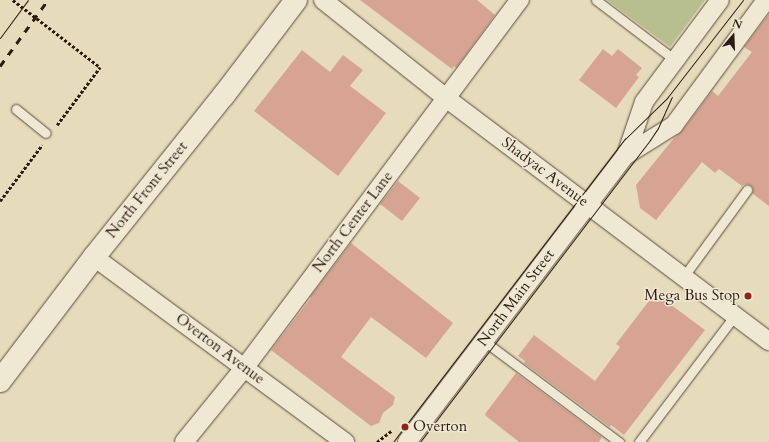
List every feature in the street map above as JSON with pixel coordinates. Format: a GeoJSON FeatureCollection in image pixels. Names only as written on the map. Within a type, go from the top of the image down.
{"type":"FeatureCollection","features":[{"type":"Feature","properties":{"kind":"street","name":"North Front Street"},"geometry":{"type":"LineString","coordinates":[[0,381],[94,257],[224,95],[296,0]]}},
{"type":"Feature","properties":{"kind":"street","name":"Shadyac Avenue"},"geometry":{"type":"LineString","coordinates":[[323,0],[446,98],[589,204],[769,341]]}},
{"type":"Feature","properties":{"kind":"street","name":"North Center Lane"},"geometry":{"type":"LineString","coordinates":[[184,442],[244,367],[520,0]]}},
{"type":"Feature","properties":{"kind":"street","name":"North Main Street"},"geometry":{"type":"LineString","coordinates":[[407,442],[626,155],[644,102],[720,0]]}},
{"type":"Feature","properties":{"kind":"street","name":"North Main Street"},"geometry":{"type":"LineString","coordinates":[[626,155],[674,124],[766,0]]}},
{"type":"Feature","properties":{"kind":"street","name":"Overton Avenue"},"geometry":{"type":"LineString","coordinates":[[94,257],[345,442]]}},
{"type":"Feature","properties":{"kind":"lane"},"geometry":{"type":"LineString","coordinates":[[596,0],[675,60]]}},
{"type":"Feature","properties":{"kind":"lane"},"geometry":{"type":"LineString","coordinates":[[16,109],[46,133]]}},
{"type":"Feature","properties":{"kind":"lane"},"geometry":{"type":"LineString","coordinates":[[684,276],[747,190]]}},
{"type":"Feature","properties":{"kind":"lane"},"geometry":{"type":"LineString","coordinates":[[639,442],[735,315]]}},
{"type":"Feature","properties":{"kind":"lane"},"geometry":{"type":"LineString","coordinates":[[484,341],[619,442]]}},
{"type":"Feature","properties":{"kind":"path"},"geometry":{"type":"LineString","coordinates":[[13,0],[100,68]]}},
{"type":"Feature","properties":{"kind":"path"},"geometry":{"type":"LineString","coordinates":[[377,442],[394,429]]}},
{"type":"Feature","properties":{"kind":"green space"},"geometry":{"type":"Polygon","coordinates":[[[607,0],[705,0],[670,47],[607,0]]]}},
{"type":"Feature","properties":{"kind":"building"},"geometry":{"type":"Polygon","coordinates":[[[360,0],[477,0],[495,15],[456,68],[454,66],[452,69],[360,0]]]}},
{"type":"Feature","properties":{"kind":"building"},"geometry":{"type":"Polygon","coordinates":[[[769,14],[769,206],[752,193],[753,188],[750,185],[745,184],[742,186],[719,169],[715,173],[702,162],[656,220],[640,208],[636,185],[674,138],[682,131],[712,91],[718,96],[752,52],[744,47],[769,14]]]}},
{"type":"Feature","properties":{"kind":"building"},"geometry":{"type":"Polygon","coordinates":[[[603,49],[612,56],[618,49],[642,68],[636,75],[639,77],[616,108],[579,80],[603,49]]]}},
{"type":"Feature","properties":{"kind":"building"},"geometry":{"type":"Polygon","coordinates":[[[302,50],[330,72],[343,55],[363,70],[350,86],[386,113],[338,176],[254,111],[302,50]]]}},
{"type":"Feature","properties":{"kind":"building"},"geometry":{"type":"Polygon","coordinates":[[[398,181],[420,198],[402,221],[380,204],[398,181]]]}},
{"type":"Feature","properties":{"kind":"building"},"geometry":{"type":"Polygon","coordinates":[[[351,243],[453,323],[426,358],[371,317],[341,357],[395,397],[393,405],[383,413],[379,423],[371,426],[271,350],[351,243]]]}},
{"type":"Feature","properties":{"kind":"building"},"geometry":{"type":"Polygon","coordinates":[[[655,293],[705,330],[624,435],[611,425],[610,427],[524,363],[525,361],[518,356],[534,335],[595,381],[620,347],[616,344],[655,293]]]}},
{"type":"Feature","properties":{"kind":"building"},"geometry":{"type":"Polygon","coordinates":[[[516,373],[602,437],[599,442],[519,442],[486,416],[485,414],[516,373]]]}},
{"type":"Feature","properties":{"kind":"tram line"},"geometry":{"type":"LineString","coordinates":[[0,38],[28,0]]}},
{"type":"Feature","properties":{"kind":"tram line"},"geometry":{"type":"LineString","coordinates":[[393,442],[625,139],[667,98],[743,0]]}},
{"type":"Feature","properties":{"kind":"tram line"},"geometry":{"type":"LineString","coordinates":[[420,442],[650,140],[658,128],[672,97]]}},
{"type":"Feature","properties":{"kind":"railway"},"geometry":{"type":"LineString","coordinates":[[0,66],[48,0]]}},
{"type":"Feature","properties":{"kind":"place","name":"Mega Bus Stop"},"geometry":{"type":"Point","coordinates":[748,296]}},
{"type":"Feature","properties":{"kind":"place","name":"Overton"},"geometry":{"type":"Point","coordinates":[405,427]}}]}
